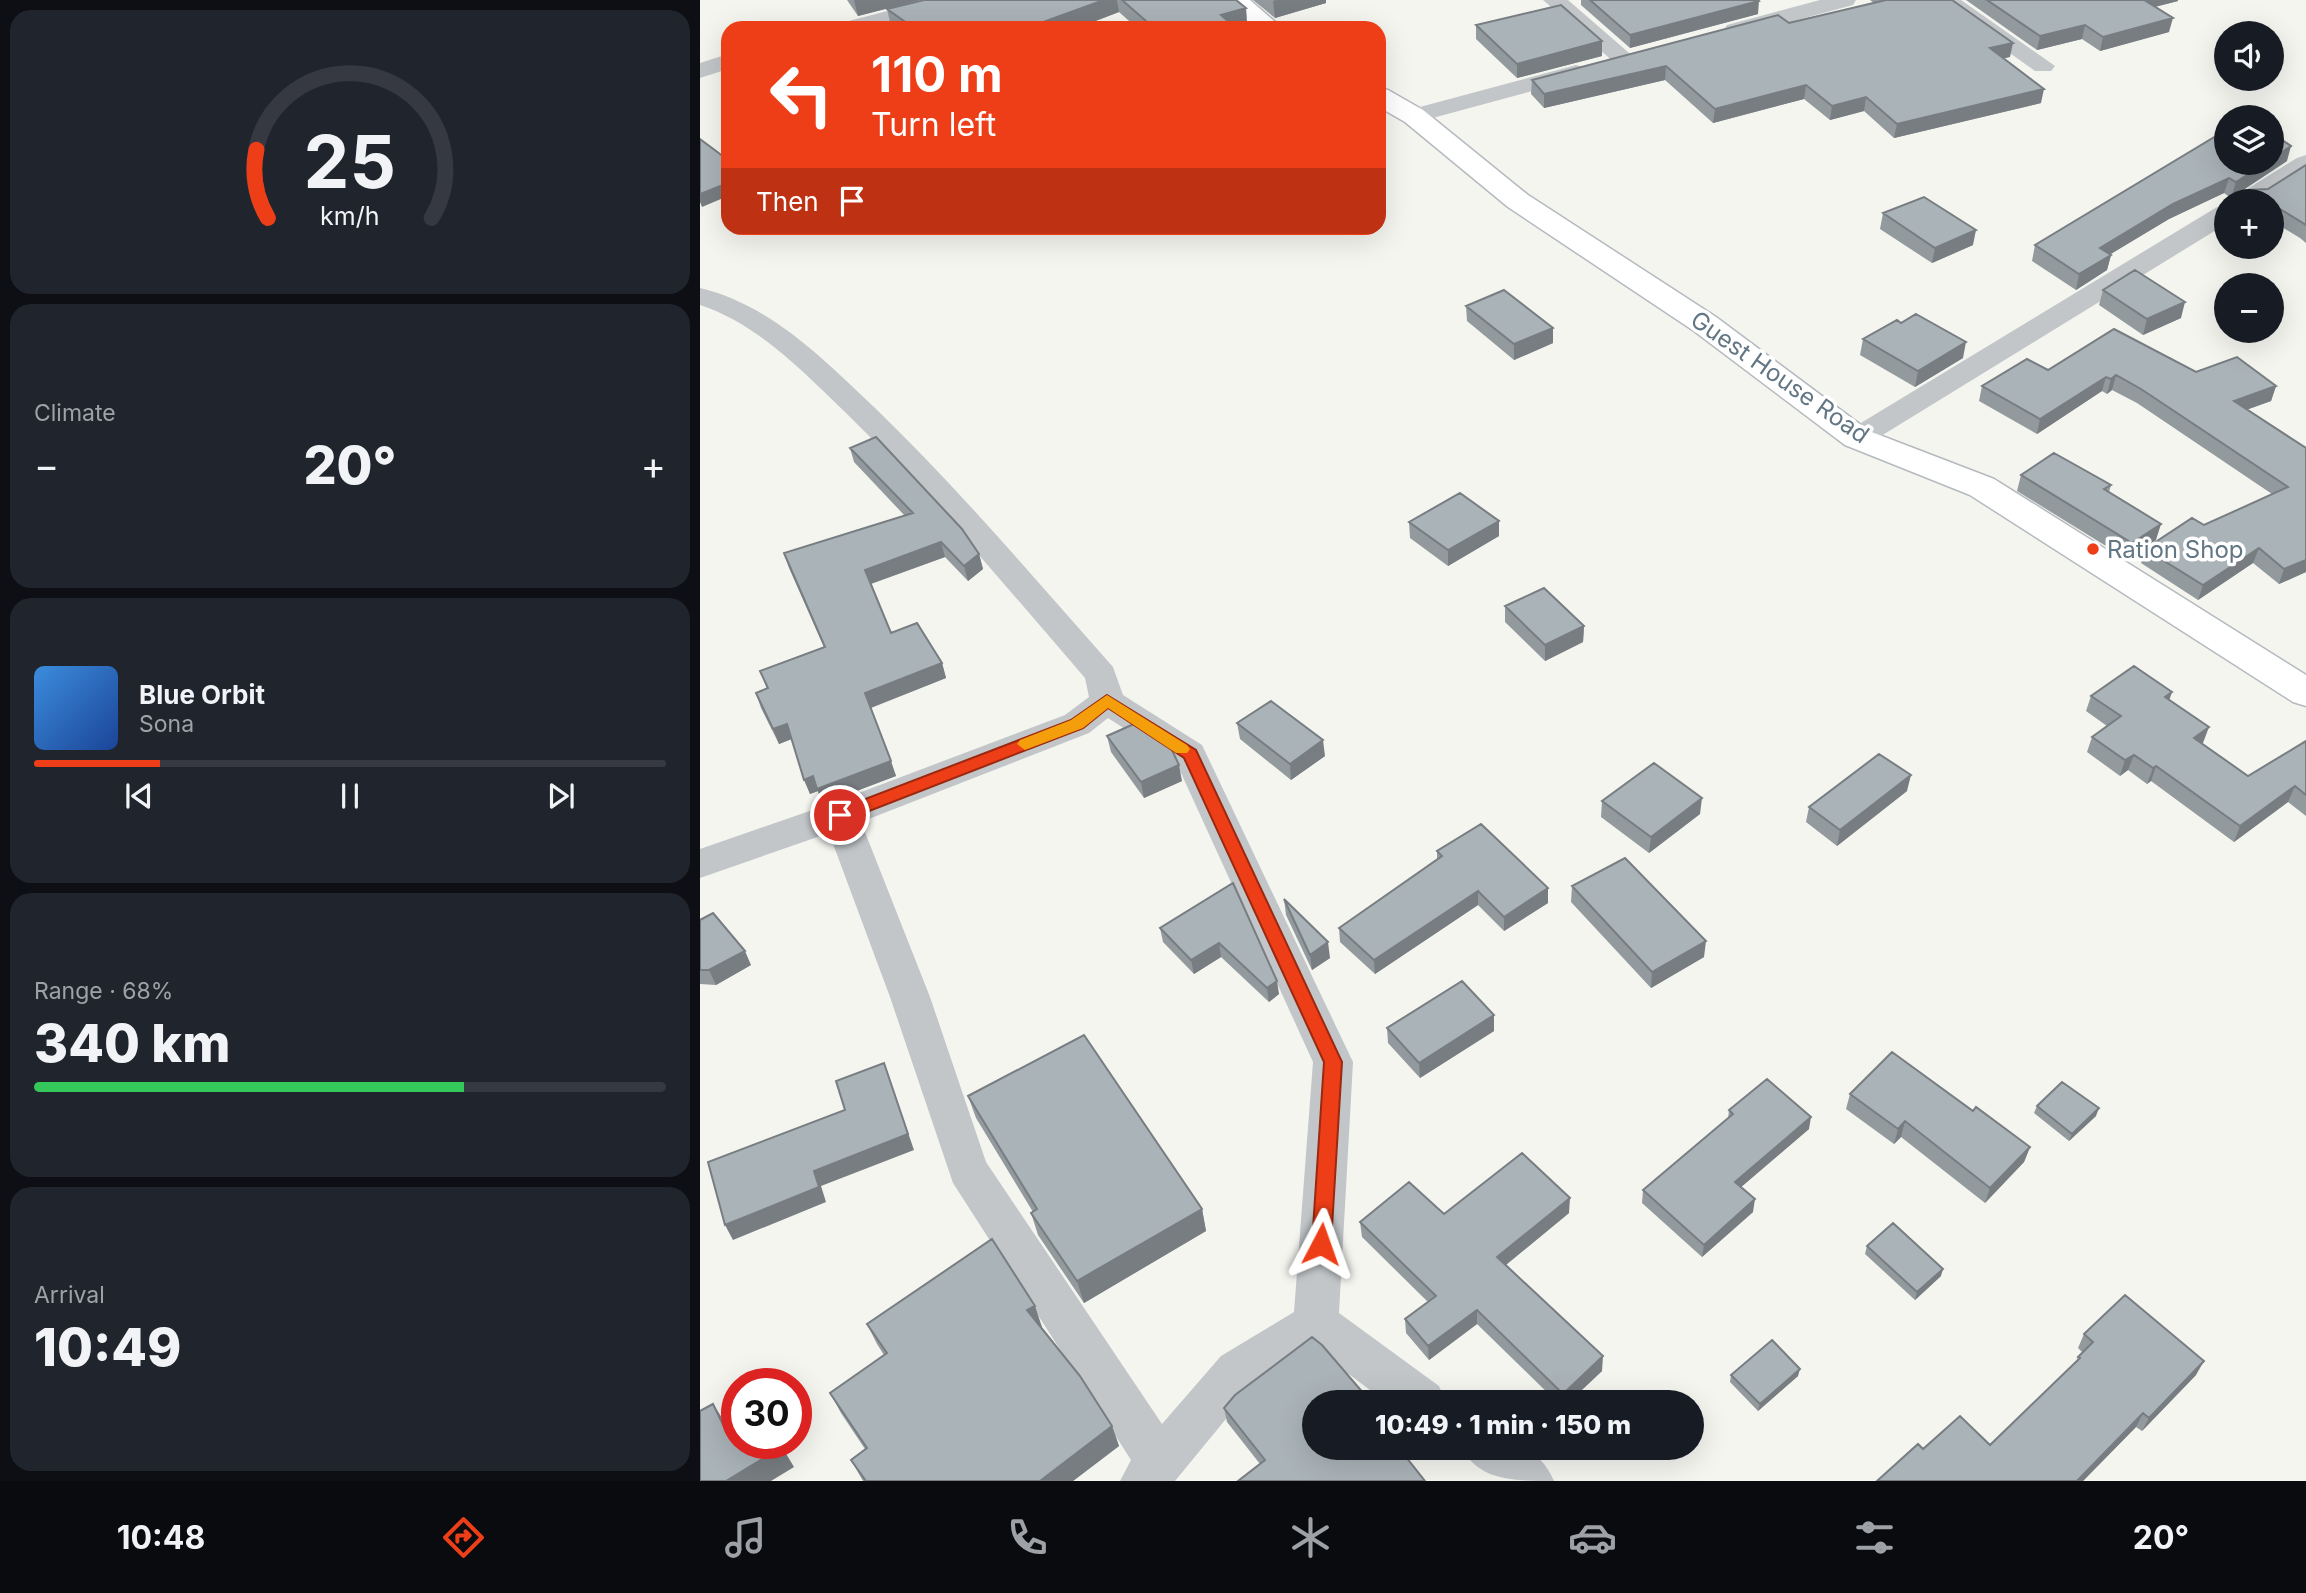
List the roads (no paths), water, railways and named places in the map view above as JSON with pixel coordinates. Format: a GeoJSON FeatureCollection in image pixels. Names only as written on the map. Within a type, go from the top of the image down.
{"type":"FeatureCollection","features":[{"type":"Feature","properties":{"kind":"main road"},"geometry":{"type":"LineString","coordinates":[[1235,0],[1260,21]]}},
{"type":"Feature","properties":{"kind":"main road","name":"Guest House Road"},"geometry":{"type":"LineString","coordinates":[[1386,100],[1414,116],[1518,201],[1705,324],[1857,438],[1983,487],[2306,693]]}},
{"type":"Feature","properties":{"kind":"street"},"geometry":{"type":"LineString","coordinates":[[876,21],[956,0]]}},
{"type":"Feature","properties":{"kind":"street"},"geometry":{"type":"LineString","coordinates":[[1554,0],[1624,59]]}},
{"type":"Feature","properties":{"kind":"street"},"geometry":{"type":"LineString","coordinates":[[1751,0],[1778,19]]}},
{"type":"Feature","properties":{"kind":"street"},"geometry":{"type":"LineString","coordinates":[[1714,36],[1845,0]]}},
{"type":"Feature","properties":{"kind":"street"},"geometry":{"type":"LineString","coordinates":[[1946,0],[2043,66]]}},
{"type":"Feature","properties":{"kind":"street"},"geometry":{"type":"LineString","coordinates":[[1414,116],[1649,52]]}},
{"type":"Feature","properties":{"kind":"street"},"geometry":{"type":"LineString","coordinates":[[700,71],[721,64]]}},
{"type":"Feature","properties":{"kind":"street"},"geometry":{"type":"LineString","coordinates":[[2264,189],[2306,163]]}},
{"type":"Feature","properties":{"kind":"street"},"geometry":{"type":"LineString","coordinates":[[1857,438],[2214,220]]}},
{"type":"Feature","properties":{"kind":"street"},"geometry":{"type":"LineString","coordinates":[[700,296],[713,299],[749,318],[786,342],[900,448],[1101,675],[1107,701],[1190,754],[1333,1062],[1316,1322]]}},
{"type":"Feature","properties":{"kind":"street"},"geometry":{"type":"LineString","coordinates":[[700,864],[840,815],[1077,724],[1107,701]]}},
{"type":"Feature","properties":{"kind":"street"},"geometry":{"type":"LineString","coordinates":[[840,815],[910,997],[968,1170],[1152,1471],[1237,1371],[1316,1322]]}},
{"type":"Feature","properties":{"kind":"street"},"geometry":{"type":"LineString","coordinates":[[1316,1322],[1407,1390]]}},
{"type":"Feature","properties":{"kind":"street"},"geometry":{"type":"LineString","coordinates":[[1502,1460],[1530,1481]]}},
{"type":"Feature","properties":{"kind":"place","name":"Ration Shop"},"geometry":{"type":"Point","coordinates":[2093,549]}}]}
